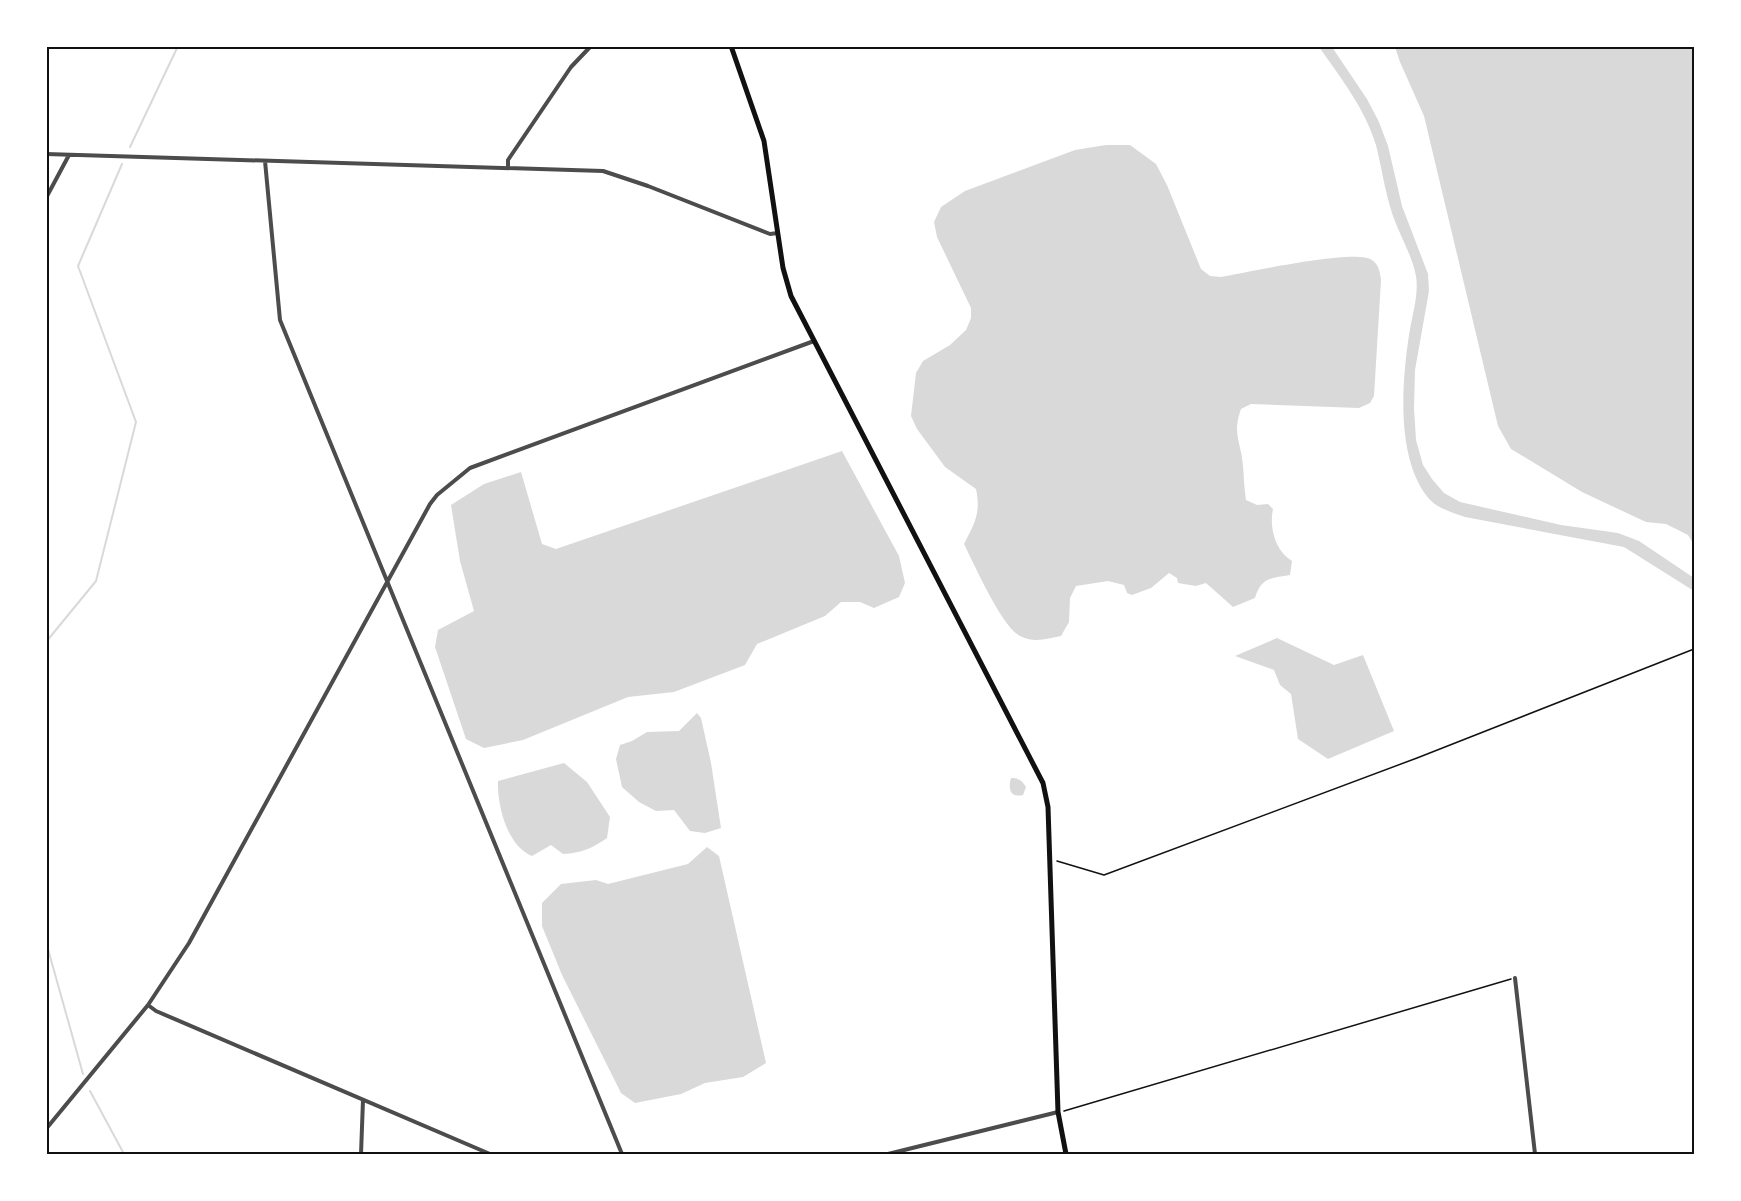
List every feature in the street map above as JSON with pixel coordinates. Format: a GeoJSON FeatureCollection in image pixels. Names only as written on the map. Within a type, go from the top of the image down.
{"type":"FeatureCollection","features":[{"type":"Feature","properties":{"kind":"main road"},"geometry":{"type":"LineString","coordinates":[[730,46],[764,141],[788,286],[814,341],[1039,772],[1048,807],[1058,1113],[1066,1155]]}},
{"type":"Feature","properties":{"kind":"street"},"geometry":{"type":"LineString","coordinates":[[508,168],[508,160],[571,67],[591,46]]}},
{"type":"Feature","properties":{"kind":"street"},"geometry":{"type":"LineString","coordinates":[[46,154],[603,171],[648,186],[770,234],[778,233]]}},
{"type":"Feature","properties":{"kind":"street"},"geometry":{"type":"LineString","coordinates":[[46,198],[69,154]]}},
{"type":"Feature","properties":{"kind":"street"},"geometry":{"type":"LineString","coordinates":[[265,161],[280,320],[622,1155]]}},
{"type":"Feature","properties":{"kind":"street"},"geometry":{"type":"LineString","coordinates":[[46,1129],[148,1005],[189,942],[437,495],[470,468],[814,341]]}},
{"type":"Feature","properties":{"kind":"street"},"geometry":{"type":"LineString","coordinates":[[1515,978],[1535,1155]]}},
{"type":"Feature","properties":{"kind":"street"},"geometry":{"type":"LineString","coordinates":[[148,1005],[156,1011],[490,1155]]}},
{"type":"Feature","properties":{"kind":"street"},"geometry":{"type":"LineString","coordinates":[[361,1155],[363,1100]]}},
{"type":"Feature","properties":{"kind":"street"},"geometry":{"type":"LineString","coordinates":[[888,1155],[1058,1113]]}},
{"type":"Feature","properties":{"kind":"path"},"geometry":{"type":"LineString","coordinates":[[1050,859],[1104,875],[1417,758],[1695,649]]}},
{"type":"Feature","properties":{"kind":"path"},"geometry":{"type":"LineString","coordinates":[[1058,1113],[1515,978]]}},
{"type":"Feature","properties":{"kind":"shaded area"},"geometry":{"type":"Polygon","coordinates":[[[1319,47],[1332,47],[1367,99],[1379,122],[1388,146],[1402,206],[1428,274],[1429,291],[1415,370],[1414,408],[1416,440],[1423,465],[1432,479],[1444,493],[1460,502],[1561,525],[1618,533],[1639,541],[1694,578],[1694,591],[1624,547],[1465,517],[1439,506],[1426,495],[1416,478],[1410,459],[1404,417],[1404,374],[1417,290],[1416,276],[1390,207],[1376,145],[1366,119],[1352,94],[1319,47]]]}},
{"type":"Feature","properties":{"kind":"shaded area"},"geometry":{"type":"Polygon","coordinates":[[[1395,47],[1694,47],[1694,545],[1688,535],[1666,524],[1646,522],[1582,492],[1511,449],[1498,426],[1424,116],[1395,47]]]}},
{"type":"Feature","properties":{"kind":"shaded area"},"geometry":{"type":"Polygon","coordinates":[[[1106,145],[1130,145],[1156,164],[1167,185],[1201,269],[1210,276],[1221,277],[1324,259],[1362,257],[1372,260],[1379,269],[1381,280],[1374,396],[1370,403],[1359,408],[1251,404],[1241,409],[1237,432],[1246,500],[1257,505],[1268,504],[1273,509],[1273,531],[1277,545],[1292,561],[1290,575],[1268,580],[1260,586],[1255,598],[1233,607],[1206,583],[1196,586],[1178,583],[1177,578],[1169,573],[1151,588],[1132,595],[1127,593],[1124,585],[1108,581],[1076,586],[1070,598],[1069,622],[1061,636],[1040,640],[1030,639],[1020,636],[1005,621],[964,544],[976,517],[978,504],[976,489],[945,467],[917,429],[911,416],[916,373],[923,361],[950,345],[966,330],[971,318],[971,308],[937,237],[934,222],[941,207],[965,191],[1075,150],[1106,145]]]}},
{"type":"Feature","properties":{"kind":"shaded area"},"geometry":{"type":"Polygon","coordinates":[[[842,451],[899,556],[905,583],[899,597],[874,608],[860,602],[841,602],[825,616],[757,644],[745,665],[674,692],[628,697],[523,740],[484,748],[466,739],[435,647],[438,630],[474,611],[460,561],[451,505],[484,484],[521,472],[542,544],[556,549],[842,451]]]}},
{"type":"Feature","properties":{"kind":"shaded area"},"geometry":{"type":"Polygon","coordinates":[[[1277,638],[1334,665],[1363,655],[1394,731],[1328,759],[1298,739],[1291,694],[1280,685],[1274,670],[1235,656],[1277,638]]]}},
{"type":"Feature","properties":{"kind":"shaded area"},"geometry":{"type":"Polygon","coordinates":[[[697,713],[701,718],[711,763],[721,828],[705,833],[690,831],[674,810],[656,811],[639,802],[622,787],[616,759],[620,745],[647,732],[679,731],[697,713]]]}},
{"type":"Feature","properties":{"kind":"shaded area"},"geometry":{"type":"Polygon","coordinates":[[[564,763],[587,782],[610,817],[607,838],[581,851],[563,854],[551,845],[532,856],[516,843],[505,824],[499,801],[498,781],[564,763]]]}},
{"type":"Feature","properties":{"kind":"shaded area"},"geometry":{"type":"Polygon","coordinates":[[[1011,778],[1020,780],[1026,787],[1023,795],[1015,795],[1011,792],[1011,778]]]}},
{"type":"Feature","properties":{"kind":"shaded area"},"geometry":{"type":"Polygon","coordinates":[[[707,847],[719,856],[766,1063],[743,1077],[705,1083],[681,1094],[635,1103],[621,1093],[562,975],[542,926],[542,903],[561,884],[596,880],[608,884],[688,864],[707,847]]]}},
{"type":"Feature","properties":{"kind":"waterway"},"geometry":{"type":"LineString","coordinates":[[130,147],[178,46]]}},
{"type":"Feature","properties":{"kind":"waterway"},"geometry":{"type":"LineString","coordinates":[[46,642],[96,581],[136,422],[78,266],[122,164]]}},
{"type":"Feature","properties":{"kind":"waterway"},"geometry":{"type":"LineString","coordinates":[[46,942],[83,1074]]}},
{"type":"Feature","properties":{"kind":"waterway"},"geometry":{"type":"LineString","coordinates":[[90,1091],[124,1154]]}}]}
